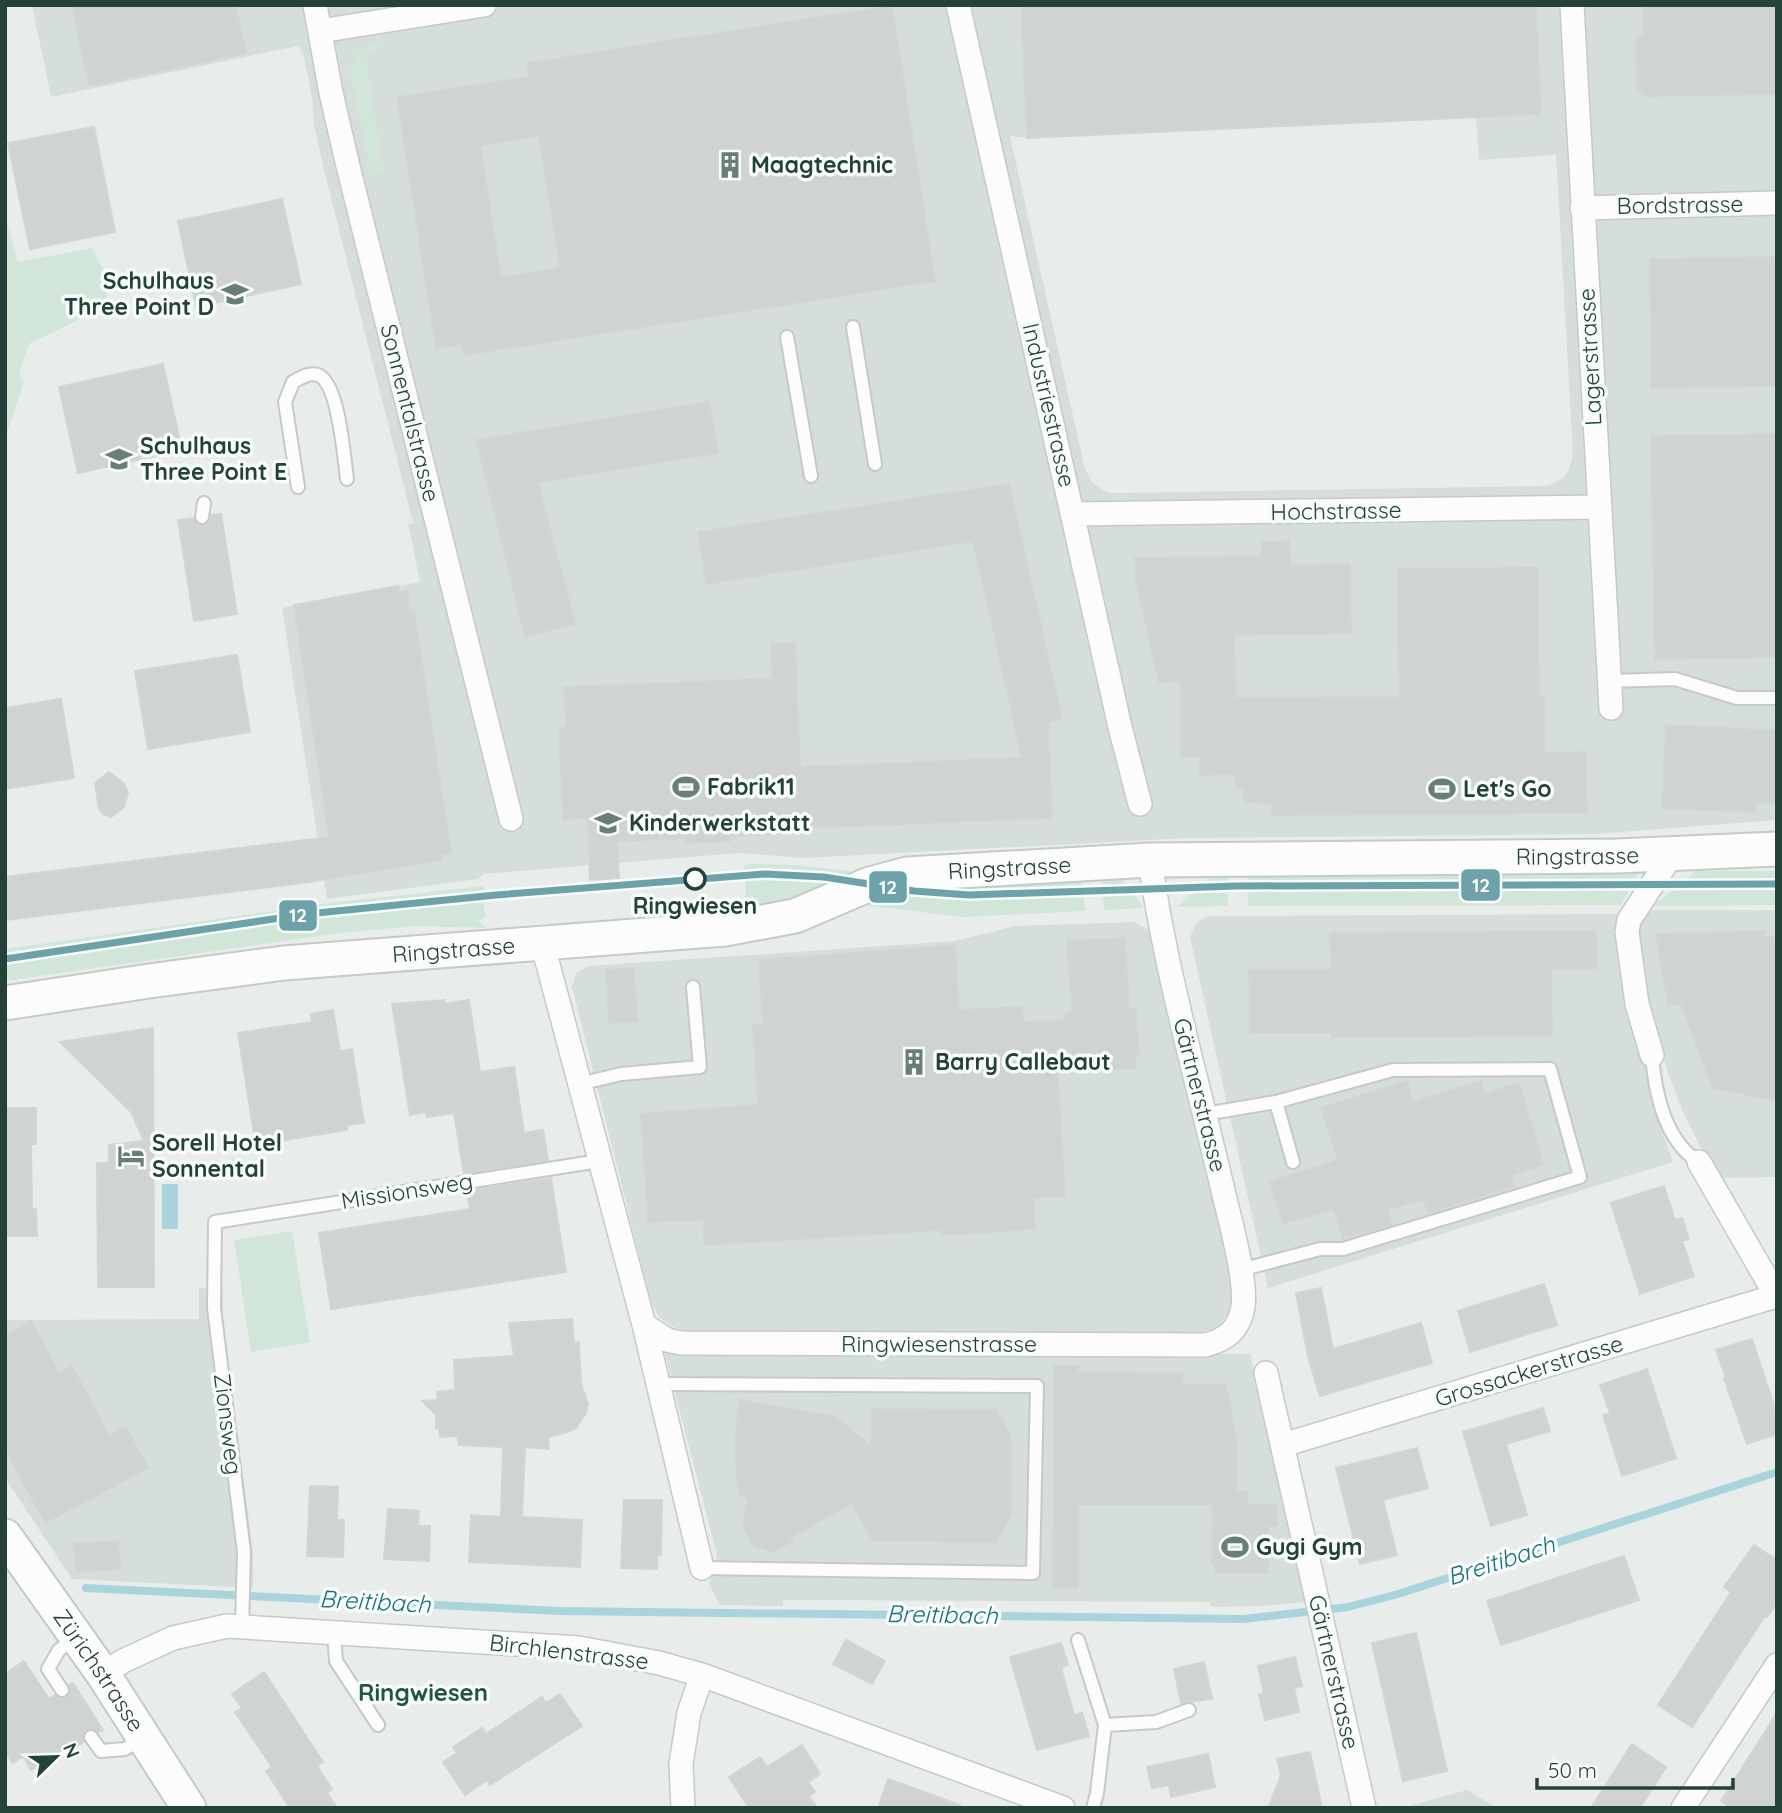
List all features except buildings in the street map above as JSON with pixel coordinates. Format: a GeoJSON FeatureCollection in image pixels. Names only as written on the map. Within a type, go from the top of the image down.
{"type":"FeatureCollection","features":[{"type":"Feature","properties":{"kind":"main road","name":"Ringstrasse"},"geometry":{"type":"LineString","coordinates":[[5,1003],[285,963],[725,929],[794,916],[870,884],[907,874],[1150,860],[1617,856],[1777,849]]}},
{"type":"Feature","properties":{"kind":"main road","name":"Zürichstrasse"},"geometry":{"type":"LineString","coordinates":[[5,1536],[78,1636],[190,1808]]}},
{"type":"Feature","properties":{"kind":"street","name":"Sonnentalstrasse"},"geometry":{"type":"LineString","coordinates":[[315,5],[351,179],[511,819]]}},
{"type":"Feature","properties":{"kind":"street"},"geometry":{"type":"LineString","coordinates":[[320,31],[484,5]]}},
{"type":"Feature","properties":{"kind":"street","name":"Industriestrasse"},"geometry":{"type":"LineString","coordinates":[[958,5],[1120,727],[1140,804]]}},
{"type":"Feature","properties":{"kind":"street","name":"Lagerstrasse"},"geometry":{"type":"LineString","coordinates":[[1572,5],[1611,708]]}},
{"type":"Feature","properties":{"kind":"street","name":"Bordstrasse"},"geometry":{"type":"LineString","coordinates":[[1582,208],[1777,203]]}},
{"type":"Feature","properties":{"kind":"street","name":"Hochstrasse"},"geometry":{"type":"LineString","coordinates":[[1074,514],[1598,507]]}},
{"type":"Feature","properties":{"kind":"street"},"geometry":{"type":"LineString","coordinates":[[1652,1055],[1637,1004],[1627,932],[1629,920],[1672,853]]}},
{"type":"Feature","properties":{"kind":"street","name":"Gärtnerstrasse"},"geometry":{"type":"LineString","coordinates":[[1150,860],[1158,915],[1244,1291],[1243,1306],[1236,1329]]}},
{"type":"Feature","properties":{"kind":"street"},"geometry":{"type":"LineString","coordinates":[[542,942],[644,1325],[702,1568]]}},
{"type":"Feature","properties":{"kind":"street"},"geometry":{"type":"LineString","coordinates":[[1699,1162],[1777,1297]]}},
{"type":"Feature","properties":{"kind":"street","name":"Grossackerstrasse"},"geometry":{"type":"LineString","coordinates":[[1283,1446],[1777,1297]]}},
{"type":"Feature","properties":{"kind":"street","name":"Ringwiesenstrasse"},"geometry":{"type":"LineString","coordinates":[[644,1325],[667,1340],[681,1343],[1205,1345],[1216,1342],[1236,1329]]}},
{"type":"Feature","properties":{"kind":"street","name":"Gärtnerstrasse"},"geometry":{"type":"LineString","coordinates":[[1266,1373],[1364,1808]]}},
{"type":"Feature","properties":{"kind":"street","name":"Birchlenstrasse"},"geometry":{"type":"LineString","coordinates":[[103,1674],[123,1661],[185,1633],[227,1626],[242,1617],[334,1633],[579,1648],[659,1663],[702,1675],[1063,1808]]}},
{"type":"Feature","properties":{"kind":"street"},"geometry":{"type":"LineString","coordinates":[[1683,1808],[1777,1665]]}},
{"type":"Feature","properties":{"kind":"street"},"geometry":{"type":"LineString","coordinates":[[683,1808],[681,1764],[689,1713],[702,1675]]}},
{"type":"Feature","properties":{"kind":"lane"},"geometry":{"type":"LineString","coordinates":[[853,327],[875,464]]}},
{"type":"Feature","properties":{"kind":"lane"},"geometry":{"type":"LineString","coordinates":[[788,337],[811,476]]}},
{"type":"Feature","properties":{"kind":"lane"},"geometry":{"type":"LineString","coordinates":[[298,488],[285,402],[293,382],[305,375],[317,374],[327,380],[333,395],[347,479]]}},
{"type":"Feature","properties":{"kind":"lane"},"geometry":{"type":"LineString","coordinates":[[202,517],[204,503]]}},
{"type":"Feature","properties":{"kind":"lane"},"geometry":{"type":"LineString","coordinates":[[1610,681],[1675,680],[1737,698],[1777,698]]}},
{"type":"Feature","properties":{"kind":"lane"},"geometry":{"type":"LineString","coordinates":[[579,1084],[621,1074],[699,1067],[693,987]]}},
{"type":"Feature","properties":{"kind":"lane"},"geometry":{"type":"LineString","coordinates":[[1652,1055],[1654,1084],[1661,1106],[1681,1149],[1699,1162]]}},
{"type":"Feature","properties":{"kind":"lane"},"geometry":{"type":"LineString","coordinates":[[1205,1114],[1276,1102],[1394,1070],[1550,1069],[1580,1177],[1343,1249],[1320,1250],[1240,1270]]}},
{"type":"Feature","properties":{"kind":"lane"},"geometry":{"type":"LineString","coordinates":[[1276,1102],[1293,1162]]}},
{"type":"Feature","properties":{"kind":"lane","name":"Missionsweg"},"geometry":{"type":"LineString","coordinates":[[215,1222],[599,1161]]}},
{"type":"Feature","properties":{"kind":"lane","name":"Zionsweg"},"geometry":{"type":"LineString","coordinates":[[215,1222],[214,1308],[244,1552],[242,1617]]}},
{"type":"Feature","properties":{"kind":"lane"},"geometry":{"type":"LineString","coordinates":[[658,1384],[1037,1386],[1033,1573],[702,1568]]}},
{"type":"Feature","properties":{"kind":"lane"},"geometry":{"type":"LineString","coordinates":[[334,1633],[336,1661],[378,1725]]}},
{"type":"Feature","properties":{"kind":"lane"},"geometry":{"type":"LineString","coordinates":[[62,1690],[48,1669],[59,1650],[78,1636]]}},
{"type":"Feature","properties":{"kind":"lane"},"geometry":{"type":"LineString","coordinates":[[1078,1640],[1105,1725],[1093,1808]]}},
{"type":"Feature","properties":{"kind":"lane"},"geometry":{"type":"LineString","coordinates":[[1105,1725],[1156,1722],[1189,1710]]}},
{"type":"Feature","properties":{"kind":"lane"},"geometry":{"type":"LineString","coordinates":[[91,1737],[101,1751],[125,1749],[145,1737]]}},
{"type":"Feature","properties":{"kind":"shaded area"},"geometry":{"type":"Polygon","coordinates":[[[32,5],[1777,5],[1777,820],[1595,834],[1188,838],[804,858],[740,853],[484,874],[478,879],[327,899],[282,608],[420,582],[408,524],[413,523],[326,178],[314,126],[312,97],[303,53],[298,46],[51,97],[32,5]],[[1476,117],[1027,138],[1010,136],[1085,469],[1092,482],[1106,492],[1116,493],[1542,486],[1550,485],[1564,477],[1573,454],[1556,155],[1479,160],[1476,117]]]}},
{"type":"Feature","properties":{"kind":"shaded area"},"geometry":{"type":"Polygon","coordinates":[[[1777,910],[1777,1177],[1721,1178],[1701,1148],[1683,1112],[1669,1076],[1648,1005],[1639,935],[1646,912],[1777,910]]]}},
{"type":"Feature","properties":{"kind":"shaded area"},"geometry":{"type":"Polygon","coordinates":[[[1620,914],[1651,1101],[1673,1162],[1268,1288],[1190,937],[1196,924],[1205,917],[1212,916],[1620,914]]]}},
{"type":"Feature","properties":{"kind":"shaded area"},"geometry":{"type":"Polygon","coordinates":[[[1135,922],[1150,931],[1181,1074],[1189,1091],[1233,1282],[1230,1312],[1217,1327],[1195,1334],[689,1331],[673,1327],[659,1317],[651,1302],[572,987],[576,973],[588,966],[955,941],[1016,926],[1135,922]]]}},
{"type":"Feature","properties":{"kind":"shaded area"},"geometry":{"type":"Polygon","coordinates":[[[199,1288],[223,1288],[223,1318],[253,1552],[253,1588],[72,1579],[5,1478],[5,1320],[199,1319],[199,1288]]]}},
{"type":"Feature","properties":{"kind":"shaded area"},"geometry":{"type":"Polygon","coordinates":[[[664,1350],[1250,1354],[1306,1602],[1212,1607],[1209,1602],[783,1600],[783,1606],[720,1605],[709,1585],[717,1555],[664,1350]]]}},
{"type":"Feature","properties":{"kind":"shaded area"},"geometry":{"type":"Polygon","coordinates":[[[1467,1790],[1497,1808],[1402,1808],[1467,1790]]]}},
{"type":"Feature","properties":{"kind":"green space"},"geometry":{"type":"Polygon","coordinates":[[[379,43],[379,47],[369,52],[366,60],[384,174],[375,172],[369,163],[350,71],[360,52],[379,43]]]}},
{"type":"Feature","properties":{"kind":"green space"},"geometry":{"type":"Polygon","coordinates":[[[5,215],[18,262],[92,248],[109,289],[99,305],[88,313],[29,344],[19,374],[24,381],[5,440],[5,215]]]}},
{"type":"Feature","properties":{"kind":"green space"},"geometry":{"type":"Polygon","coordinates":[[[798,865],[855,872],[788,900],[746,908],[754,900],[745,897],[743,866],[798,865]]]}},
{"type":"Feature","properties":{"kind":"green space"},"geometry":{"type":"Polygon","coordinates":[[[1640,871],[1621,905],[1248,906],[1248,872],[1640,871]]]}},
{"type":"Feature","properties":{"kind":"green space"},"geometry":{"type":"Polygon","coordinates":[[[1696,871],[1777,871],[1777,905],[1653,906],[1696,871]]]}},
{"type":"Feature","properties":{"kind":"green space"},"geometry":{"type":"Polygon","coordinates":[[[1227,874],[1228,906],[1177,907],[1209,878],[1227,874]]]}},
{"type":"Feature","properties":{"kind":"green space"},"geometry":{"type":"Polygon","coordinates":[[[1119,875],[1144,908],[1104,910],[1102,876],[1119,875]]]}},
{"type":"Feature","properties":{"kind":"green space"},"geometry":{"type":"Polygon","coordinates":[[[1082,877],[1085,911],[963,917],[861,905],[926,887],[1082,877]]]}},
{"type":"Feature","properties":{"kind":"green space"},"geometry":{"type":"Polygon","coordinates":[[[484,886],[486,917],[478,921],[487,928],[414,926],[341,933],[5,981],[5,949],[338,902],[484,886]]]}},
{"type":"Feature","properties":{"kind":"green space"},"geometry":{"type":"Polygon","coordinates":[[[292,1231],[310,1342],[251,1352],[234,1240],[292,1231]]]}},
{"type":"Feature","properties":{"kind":"water"},"geometry":{"type":"Polygon","coordinates":[[[162,1184],[178,1184],[178,1229],[162,1229],[162,1184]]]}},
{"type":"Feature","properties":{"kind":"waterway","name":"Breitibach"},"geometry":{"type":"LineString","coordinates":[[86,1588],[560,1611],[1243,1619],[1348,1607],[1398,1594],[1777,1472]]}},
{"type":"Feature","properties":{"kind":"transit line","name":"12"},"geometry":{"type":"LineString","coordinates":[[5,959],[307,914],[496,895],[765,874],[824,877],[914,891],[969,895],[1237,886],[1777,884]]}},
{"type":"Feature","properties":{"kind":"place","name":"Maagtechnic"},"geometry":{"type":"Point","coordinates":[730,165]}},
{"type":"Feature","properties":{"kind":"place","name":"Schulhaus Three Point D"},"geometry":{"type":"Point","coordinates":[235,294]}},
{"type":"Feature","properties":{"kind":"place","name":"Schulhaus Three Point E"},"geometry":{"type":"Point","coordinates":[119,459]}},
{"type":"Feature","properties":{"kind":"place","name":"Fabrik11"},"geometry":{"type":"Point","coordinates":[686,787]}},
{"type":"Feature","properties":{"kind":"place","name":"Let's Go"},"geometry":{"type":"Point","coordinates":[1442,789]}},
{"type":"Feature","properties":{"kind":"place","name":"Kinderwerkstatt"},"geometry":{"type":"Point","coordinates":[608,823]}},
{"type":"Feature","properties":{"kind":"place","name":"Ringwiesen"},"geometry":{"type":"Point","coordinates":[695,879]}},
{"type":"Feature","properties":{"kind":"place","name":"Barry Callebaut"},"geometry":{"type":"Point","coordinates":[914,1062]}},
{"type":"Feature","properties":{"kind":"place","name":"Sorell Hotel Sonnental"},"geometry":{"type":"Point","coordinates":[131,1156]}},
{"type":"Feature","properties":{"kind":"place","name":"Gugi Gym"},"geometry":{"type":"Point","coordinates":[1235,1547]}},
{"type":"Feature","properties":{"kind":"district","name":"Ringwiesen"},"geometry":{"type":"Point","coordinates":[423,1693]}}]}
